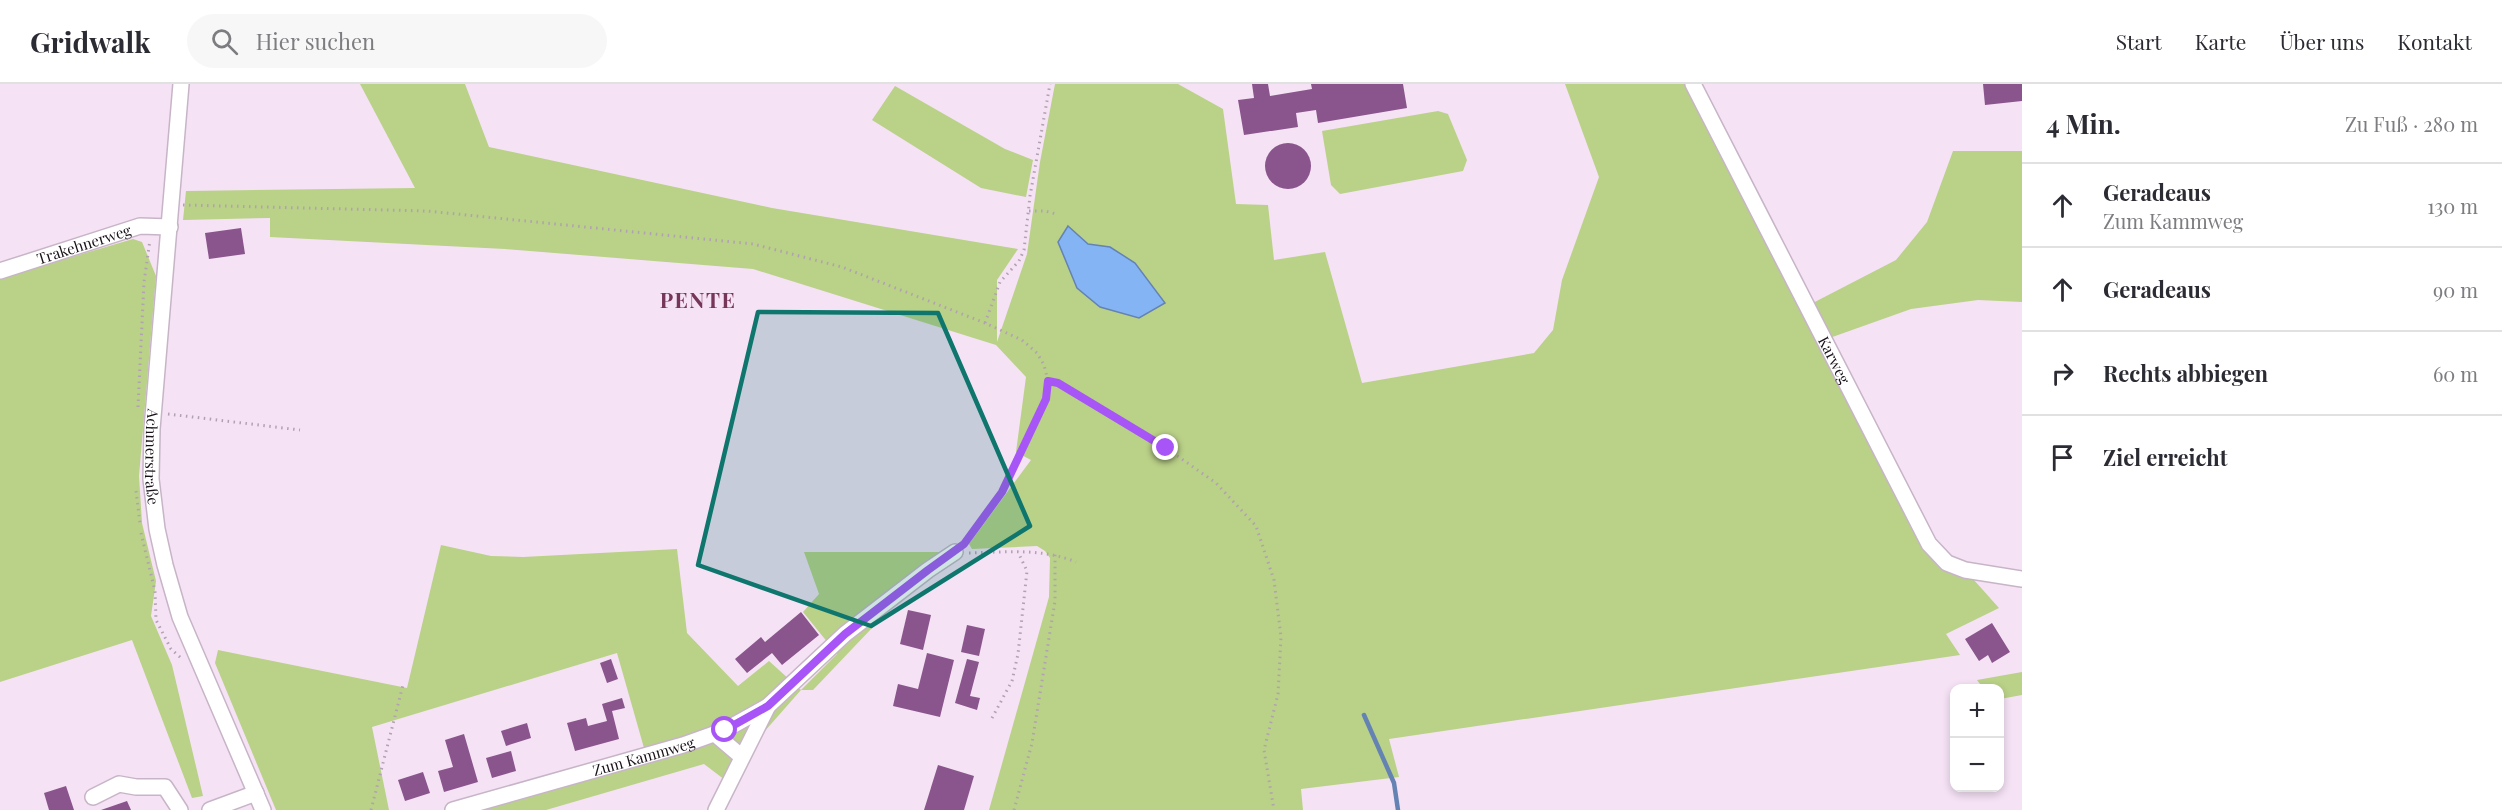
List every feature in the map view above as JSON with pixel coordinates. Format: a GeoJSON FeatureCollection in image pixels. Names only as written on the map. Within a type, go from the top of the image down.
{"type":"FeatureCollection","features":[{"type":"Feature","properties":{"kind":"street","name":"Achmerstraße"},"geometry":{"type":"LineString","coordinates":[[181,84],[154,412],[151,479],[157,529],[180,617],[263,810]]}},
{"type":"Feature","properties":{"kind":"street","name":"Karweg"},"geometry":{"type":"LineString","coordinates":[[1693,84],[1929,544],[1947,563],[1965,570],[2022,579]]}},
{"type":"Feature","properties":{"kind":"street","name":"Trakehnerweg"},"geometry":{"type":"LineString","coordinates":[[0,271],[140,226],[170,227]]}},
{"type":"Feature","properties":{"kind":"street","name":"Zum Kammweg"},"geometry":{"type":"LineString","coordinates":[[453,810],[715,734],[768,706],[845,634],[928,570],[956,552]]}},
{"type":"Feature","properties":{"kind":"street"},"geometry":{"type":"LineString","coordinates":[[716,810],[768,706]]}},
{"type":"Feature","properties":{"kind":"street"},"geometry":{"type":"LineString","coordinates":[[715,734],[742,757]]}},
{"type":"Feature","properties":{"kind":"street"},"geometry":{"type":"LineString","coordinates":[[93,797],[119,784],[136,788],[165,787],[180,810]]}},
{"type":"Feature","properties":{"kind":"street"},"geometry":{"type":"LineString","coordinates":[[210,810],[256,793]]}},
{"type":"Feature","properties":{"kind":"path"},"geometry":{"type":"LineString","coordinates":[[985,323],[1000,282],[1019,261],[1024,250],[1050,84]]}},
{"type":"Feature","properties":{"kind":"path"},"geometry":{"type":"LineString","coordinates":[[171,204],[427,211],[753,244],[842,267],[985,323],[1022,340],[1036,353],[1044,365],[1048,381],[1046,399],[1002,492],[956,552]]}},
{"type":"Feature","properties":{"kind":"path"},"geometry":{"type":"LineString","coordinates":[[1029,211],[1056,214]]}},
{"type":"Feature","properties":{"kind":"path"},"geometry":{"type":"LineString","coordinates":[[1048,381],[1058,383],[1183,459],[1216,483],[1256,526],[1274,580],[1281,637],[1278,694],[1264,750],[1274,810]]}},
{"type":"Feature","properties":{"kind":"path"},"geometry":{"type":"LineString","coordinates":[[154,412],[300,430]]}},
{"type":"Feature","properties":{"kind":"path"},"geometry":{"type":"LineString","coordinates":[[956,552],[1055,554],[1076,562]]}},
{"type":"Feature","properties":{"kind":"path"},"geometry":{"type":"LineString","coordinates":[[992,718],[1012,681],[1018,654],[1027,571],[1018,552]]}},
{"type":"Feature","properties":{"kind":"path"},"geometry":{"type":"LineString","coordinates":[[1014,810],[1032,743],[1055,601],[1055,554]]}},
{"type":"Feature","properties":{"kind":"path"},"geometry":{"type":"LineString","coordinates":[[371,810],[403,685]]}},
{"type":"Feature","properties":{"kind":"highlighted area"},"geometry":{"type":"Polygon","coordinates":[[[758,312],[938,313],[1030,526],[871,626],[698,565],[758,312]]]}},
{"type":"Feature","properties":{"kind":"green space"},"geometry":{"type":"Polygon","coordinates":[[[360,84],[465,84],[489,147],[772,208],[1018,249],[997,280],[997,342],[1027,254],[1040,162],[1055,84],[1178,84],[1223,109],[1236,204],[1268,205],[1274,260],[1325,252],[1362,383],[1534,353],[1553,330],[1562,280],[1599,177],[1565,84],[1685,84],[1925,548],[1965,570],[1999,608],[1946,634],[1960,655],[1389,739],[1399,777],[1301,789],[1303,810],[989,810],[1049,597],[1050,558],[1037,546],[972,549],[969,544],[1031,460],[1016,452],[1026,377],[996,345],[753,269],[505,249],[270,237],[270,218],[183,220],[186,191],[415,188],[360,84]],[[1068,226],[1058,242],[1165,303],[1135,263],[1088,244],[1068,226]]]}},
{"type":"Feature","properties":{"kind":"green space"},"geometry":{"type":"Polygon","coordinates":[[[895,86],[1005,149],[1033,160],[1026,197],[981,188],[872,120],[895,86]]]}},
{"type":"Feature","properties":{"kind":"green space"},"geometry":{"type":"Polygon","coordinates":[[[1438,111],[1448,114],[1467,160],[1463,171],[1340,194],[1331,185],[1322,131],[1438,111]]]}},
{"type":"Feature","properties":{"kind":"green space"},"geometry":{"type":"Polygon","coordinates":[[[1953,151],[2022,151],[2022,302],[1978,300],[1911,309],[1824,340],[1807,306],[1896,260],[1927,222],[1953,151]]]}},
{"type":"Feature","properties":{"kind":"green space"},"geometry":{"type":"Polygon","coordinates":[[[133,239],[142,242],[156,276],[139,476],[142,523],[156,581],[151,616],[172,665],[203,796],[192,798],[132,640],[0,682],[0,278],[133,239]]]}},
{"type":"Feature","properties":{"kind":"green space"},"geometry":{"type":"Polygon","coordinates":[[[441,545],[491,556],[523,557],[677,549],[687,633],[738,686],[769,661],[801,690],[742,757],[729,783],[704,764],[546,810],[453,810],[646,755],[617,653],[372,727],[389,810],[276,810],[215,663],[218,650],[407,688],[441,545]]]}},
{"type":"Feature","properties":{"kind":"green space"},"geometry":{"type":"Polygon","coordinates":[[[804,552],[944,552],[949,564],[892,607],[813,690],[801,690],[837,654],[803,612],[819,594],[804,552]]]}},
{"type":"Feature","properties":{"kind":"green space"},"geometry":{"type":"Polygon","coordinates":[[[2022,672],[2022,695],[2004,698],[2004,684],[1980,684],[1977,680],[2022,672]]]}},
{"type":"Feature","properties":{"kind":"water"},"geometry":{"type":"Polygon","coordinates":[[[1068,226],[1088,244],[1110,247],[1135,263],[1165,303],[1139,318],[1100,307],[1077,288],[1058,242],[1068,226]]]}},
{"type":"Feature","properties":{"kind":"building"},"geometry":{"type":"Polygon","coordinates":[[[1252,84],[1268,84],[1270,96],[1312,89],[1311,84],[1403,84],[1407,108],[1318,123],[1316,110],[1296,113],[1298,127],[1244,135],[1238,100],[1254,98],[1252,84]]]}},
{"type":"Feature","properties":{"kind":"building"},"geometry":{"type":"Polygon","coordinates":[[[1983,84],[2022,84],[2022,101],[1985,105],[1983,84]]]}},
{"type":"Feature","properties":{"kind":"building"},"geometry":{"type":"Polygon","coordinates":[[[1288,143],[1304,150],[1311,166],[1304,182],[1288,189],[1272,182],[1265,166],[1272,150],[1288,143]]]}},
{"type":"Feature","properties":{"kind":"building"},"geometry":{"type":"Polygon","coordinates":[[[241,228],[245,254],[209,259],[205,233],[241,228]]]}},
{"type":"Feature","properties":{"kind":"building"},"geometry":{"type":"Polygon","coordinates":[[[908,610],[931,615],[923,650],[900,644],[908,610]]]}},
{"type":"Feature","properties":{"kind":"building"},"geometry":{"type":"Polygon","coordinates":[[[801,612],[819,635],[782,665],[772,653],[747,673],[735,659],[761,637],[765,642],[801,612]]]}},
{"type":"Feature","properties":{"kind":"building"},"geometry":{"type":"Polygon","coordinates":[[[1992,623],[2010,652],[1992,663],[1988,655],[1979,661],[1965,639],[1992,623]]]}},
{"type":"Feature","properties":{"kind":"building"},"geometry":{"type":"Polygon","coordinates":[[[967,625],[985,629],[979,656],[961,652],[967,625]]]}},
{"type":"Feature","properties":{"kind":"building"},"geometry":{"type":"Polygon","coordinates":[[[927,653],[954,660],[940,717],[893,706],[898,684],[918,689],[927,653]]]}},
{"type":"Feature","properties":{"kind":"building"},"geometry":{"type":"Polygon","coordinates":[[[611,659],[618,679],[607,683],[600,663],[611,659]]]}},
{"type":"Feature","properties":{"kind":"building"},"geometry":{"type":"Polygon","coordinates":[[[967,659],[979,662],[970,696],[980,698],[977,710],[955,703],[967,659]]]}},
{"type":"Feature","properties":{"kind":"building"},"geometry":{"type":"Polygon","coordinates":[[[622,698],[625,708],[612,711],[619,739],[575,751],[567,723],[586,718],[588,726],[607,721],[602,704],[622,698]]]}},
{"type":"Feature","properties":{"kind":"building"},"geometry":{"type":"Polygon","coordinates":[[[527,723],[531,738],[506,746],[501,731],[527,723]]]}},
{"type":"Feature","properties":{"kind":"building"},"geometry":{"type":"Polygon","coordinates":[[[464,734],[478,782],[444,792],[438,771],[453,767],[445,740],[464,734]]]}},
{"type":"Feature","properties":{"kind":"building"},"geometry":{"type":"Polygon","coordinates":[[[511,751],[516,771],[492,778],[486,758],[511,751]]]}},
{"type":"Feature","properties":{"kind":"building"},"geometry":{"type":"Polygon","coordinates":[[[938,765],[974,776],[964,810],[924,810],[938,765]]]}},
{"type":"Feature","properties":{"kind":"building"},"geometry":{"type":"Polygon","coordinates":[[[423,772],[430,793],[405,801],[398,780],[423,772]]]}},
{"type":"Feature","properties":{"kind":"building"},"geometry":{"type":"Polygon","coordinates":[[[66,786],[74,810],[49,810],[44,793],[66,786]]]}},
{"type":"Feature","properties":{"kind":"building"},"geometry":{"type":"Polygon","coordinates":[[[127,801],[131,810],[101,810],[127,801]]]}},
{"type":"Feature","properties":{"kind":"waterway"},"geometry":{"type":"LineString","coordinates":[[1364,715],[1394,783],[1398,810]]}},
{"type":"Feature","properties":{"kind":"district","name":"PENTE"},"geometry":{"type":"Point","coordinates":[698,299]}},
{"type":"Feature","properties":{"kind":"route"},"geometry":{"type":"LineString","coordinates":[[725,730],[768,706],[845,634],[964,544],[1002,492],[1046,399],[1048,381],[1058,383],[1166,448]]}}]}
